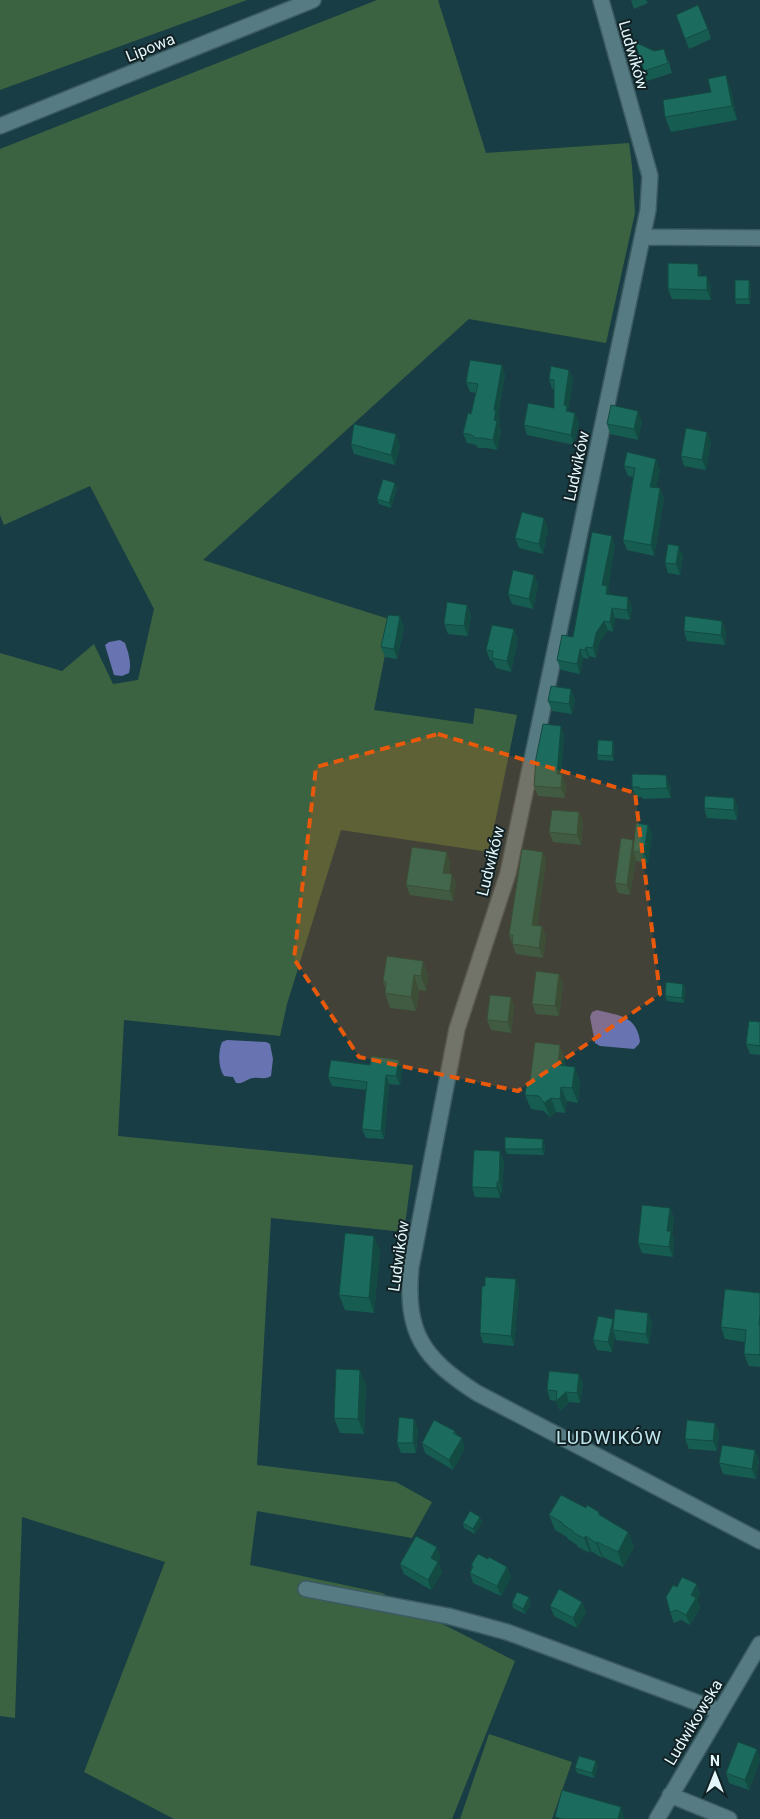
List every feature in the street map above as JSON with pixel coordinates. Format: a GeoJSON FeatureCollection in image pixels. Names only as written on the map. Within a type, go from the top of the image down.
{"type":"FeatureCollection","features":[{"type":"Feature","properties":{"kind":"street","name":"Lipowa"},"geometry":{"type":"LineString","coordinates":[[0,126],[313,0]]}},
{"type":"Feature","properties":{"kind":"street","name":"Ludwików"},"geometry":{"type":"LineString","coordinates":[[601,0],[650,176],[649,204],[508,873],[457,1029],[411,1267],[410,1312],[424,1349],[440,1367],[470,1389],[760,1542]]}},
{"type":"Feature","properties":{"kind":"street"},"geometry":{"type":"LineString","coordinates":[[643,237],[760,238]]}},
{"type":"Feature","properties":{"kind":"street"},"geometry":{"type":"LineString","coordinates":[[306,1589],[448,1616],[507,1632],[720,1711]]}},
{"type":"Feature","properties":{"kind":"street","name":"Ludwikowska"},"geometry":{"type":"LineString","coordinates":[[657,1819],[760,1644]]}},
{"type":"Feature","properties":{"kind":"street"},"geometry":{"type":"LineString","coordinates":[[670,1795],[729,1819]]}},
{"type":"Feature","properties":{"kind":"highlighted area"},"geometry":{"type":"Polygon","coordinates":[[[438,734],[635,793],[660,994],[518,1091],[359,1057],[294,959],[316,767],[438,734]]]}},
{"type":"Feature","properties":{"kind":"green space"},"geometry":{"type":"Polygon","coordinates":[[[0,0],[247,0],[0,90],[0,0]]]}},
{"type":"Feature","properties":{"kind":"green space"},"geometry":{"type":"Polygon","coordinates":[[[377,0],[438,0],[486,153],[629,143],[635,213],[606,343],[469,319],[203,560],[392,620],[374,710],[473,724],[475,708],[517,715],[489,852],[341,830],[287,1004],[280,1036],[124,1020],[118,1136],[413,1165],[404,1232],[271,1218],[257,1465],[396,1482],[432,1502],[412,1538],[257,1511],[250,1565],[382,1593],[515,1661],[452,1819],[174,1819],[84,1772],[165,1562],[22,1517],[15,1718],[0,1716],[0,653],[62,671],[94,644],[113,684],[138,680],[154,609],[90,486],[4,525],[0,515],[0,149],[377,0]]]}},
{"type":"Feature","properties":{"kind":"green space"},"geometry":{"type":"Polygon","coordinates":[[[489,1734],[572,1762],[552,1819],[460,1819],[489,1734]]]}},
{"type":"Feature","properties":{"kind":"water"},"geometry":{"type":"Polygon","coordinates":[[[120,640],[125,643],[130,665],[129,673],[122,676],[114,675],[105,645],[109,642],[120,640]]]}},
{"type":"Feature","properties":{"kind":"water"},"geometry":{"type":"Polygon","coordinates":[[[597,1010],[630,1021],[638,1032],[639,1044],[634,1049],[600,1046],[595,1043],[590,1017],[592,1012],[597,1010]]]}},
{"type":"Feature","properties":{"kind":"water"},"geometry":{"type":"Polygon","coordinates":[[[227,1040],[266,1042],[270,1044],[273,1059],[271,1076],[253,1078],[236,1083],[233,1077],[224,1076],[219,1055],[222,1042],[227,1040]]]}},
{"type":"Feature","properties":{"kind":"building"},"geometry":{"type":"Polygon","coordinates":[[[698,5],[708,29],[685,39],[676,15],[698,5]]]}},
{"type":"Feature","properties":{"kind":"building"},"geometry":{"type":"Polygon","coordinates":[[[635,42],[654,51],[664,49],[668,63],[644,71],[635,42]]]}},
{"type":"Feature","properties":{"kind":"building"},"geometry":{"type":"Polygon","coordinates":[[[726,75],[732,106],[665,117],[663,100],[711,92],[708,79],[726,75]]]}},
{"type":"Feature","properties":{"kind":"building"},"geometry":{"type":"Polygon","coordinates":[[[668,263],[698,264],[698,276],[707,276],[707,290],[668,289],[668,263]]]}},
{"type":"Feature","properties":{"kind":"building"},"geometry":{"type":"Polygon","coordinates":[[[735,280],[749,280],[749,299],[735,299],[735,280]]]}},
{"type":"Feature","properties":{"kind":"building"},"geometry":{"type":"Polygon","coordinates":[[[470,360],[502,365],[494,410],[496,411],[494,420],[497,421],[493,440],[475,438],[472,435],[463,433],[468,413],[471,414],[478,384],[466,382],[470,360]]]}},
{"type":"Feature","properties":{"kind":"building"},"geometry":{"type":"Polygon","coordinates":[[[551,366],[569,370],[564,405],[567,406],[566,411],[575,413],[571,435],[524,425],[528,403],[554,408],[554,380],[549,379],[551,366]]]}},
{"type":"Feature","properties":{"kind":"building"},"geometry":{"type":"Polygon","coordinates":[[[611,405],[638,411],[634,429],[607,424],[611,405]]]}},
{"type":"Feature","properties":{"kind":"building"},"geometry":{"type":"Polygon","coordinates":[[[354,424],[396,434],[391,455],[351,444],[354,424]]]}},
{"type":"Feature","properties":{"kind":"building"},"geometry":{"type":"Polygon","coordinates":[[[686,428],[707,432],[702,460],[681,456],[686,428]]]}},
{"type":"Feature","properties":{"kind":"building"},"geometry":{"type":"Polygon","coordinates":[[[627,452],[656,459],[650,487],[660,488],[651,545],[623,540],[635,468],[624,466],[627,452]]]}},
{"type":"Feature","properties":{"kind":"building"},"geometry":{"type":"Polygon","coordinates":[[[383,479],[395,483],[389,503],[377,499],[383,479]]]}},
{"type":"Feature","properties":{"kind":"building"},"geometry":{"type":"Polygon","coordinates":[[[522,512],[544,518],[539,544],[515,538],[522,512]]]}},
{"type":"Feature","properties":{"kind":"building"},"geometry":{"type":"Polygon","coordinates":[[[592,532],[612,536],[602,585],[607,586],[606,594],[628,597],[627,610],[612,608],[610,622],[604,621],[596,633],[593,648],[586,647],[585,650],[580,649],[577,664],[557,660],[562,635],[573,637],[592,532]]]}},
{"type":"Feature","properties":{"kind":"building"},"geometry":{"type":"Polygon","coordinates":[[[668,544],[679,546],[676,564],[665,563],[668,544]]]}},
{"type":"Feature","properties":{"kind":"building"},"geometry":{"type":"Polygon","coordinates":[[[513,570],[534,575],[529,599],[508,594],[513,570]]]}},
{"type":"Feature","properties":{"kind":"building"},"geometry":{"type":"Polygon","coordinates":[[[447,602],[467,605],[464,626],[444,624],[447,602]]]}},
{"type":"Feature","properties":{"kind":"building"},"geometry":{"type":"Polygon","coordinates":[[[388,615],[400,616],[394,649],[381,647],[388,615]]]}},
{"type":"Feature","properties":{"kind":"building"},"geometry":{"type":"Polygon","coordinates":[[[685,616],[722,621],[721,635],[684,631],[685,616]]]}},
{"type":"Feature","properties":{"kind":"building"},"geometry":{"type":"Polygon","coordinates":[[[492,625],[514,629],[507,661],[492,658],[493,651],[486,650],[492,625]]]}},
{"type":"Feature","properties":{"kind":"building"},"geometry":{"type":"Polygon","coordinates":[[[551,686],[571,689],[569,704],[548,701],[551,686]]]}},
{"type":"Feature","properties":{"kind":"building"},"geometry":{"type":"Polygon","coordinates":[[[543,724],[561,726],[557,774],[562,774],[561,788],[534,786],[536,758],[543,724]]]}},
{"type":"Feature","properties":{"kind":"building"},"geometry":{"type":"Polygon","coordinates":[[[598,740],[613,741],[612,756],[597,755],[598,740]]]}},
{"type":"Feature","properties":{"kind":"building"},"geometry":{"type":"Polygon","coordinates":[[[632,774],[666,775],[667,788],[639,789],[639,787],[632,787],[632,774]]]}},
{"type":"Feature","properties":{"kind":"building"},"geometry":{"type":"Polygon","coordinates":[[[705,796],[734,798],[734,810],[704,808],[705,796]]]}},
{"type":"Feature","properties":{"kind":"building"},"geometry":{"type":"Polygon","coordinates":[[[552,810],[579,812],[577,835],[549,832],[552,810]]]}},
{"type":"Feature","properties":{"kind":"building"},"geometry":{"type":"Polygon","coordinates":[[[636,823],[648,825],[644,853],[633,851],[636,823]]]}},
{"type":"Feature","properties":{"kind":"building"},"geometry":{"type":"Polygon","coordinates":[[[621,838],[633,840],[627,885],[615,883],[621,838]]]}},
{"type":"Feature","properties":{"kind":"building"},"geometry":{"type":"Polygon","coordinates":[[[412,847],[447,852],[443,873],[452,874],[450,891],[406,885],[412,847]]]}},
{"type":"Feature","properties":{"kind":"building"},"geometry":{"type":"Polygon","coordinates":[[[522,849],[543,852],[532,925],[542,926],[539,948],[512,944],[513,935],[509,935],[522,849]]]}},
{"type":"Feature","properties":{"kind":"building"},"geometry":{"type":"Polygon","coordinates":[[[387,956],[423,961],[421,976],[414,975],[411,997],[385,993],[386,982],[383,981],[387,956]]]}},
{"type":"Feature","properties":{"kind":"building"},"geometry":{"type":"Polygon","coordinates":[[[536,971],[559,974],[555,1006],[532,1004],[536,971]]]}},
{"type":"Feature","properties":{"kind":"building"},"geometry":{"type":"Polygon","coordinates":[[[666,982],[683,984],[682,998],[665,996],[666,982]]]}},
{"type":"Feature","properties":{"kind":"building"},"geometry":{"type":"Polygon","coordinates":[[[490,995],[511,997],[508,1022],[487,1020],[490,995]]]}},
{"type":"Feature","properties":{"kind":"building"},"geometry":{"type":"Polygon","coordinates":[[[749,1021],[760,1022],[760,1046],[746,1044],[749,1021]]]}},
{"type":"Feature","properties":{"kind":"building"},"geometry":{"type":"Polygon","coordinates":[[[535,1042],[560,1045],[558,1065],[575,1067],[572,1088],[561,1087],[560,1099],[551,1098],[544,1103],[539,1096],[525,1095],[527,1081],[530,1081],[535,1042]]]}},
{"type":"Feature","properties":{"kind":"building"},"geometry":{"type":"Polygon","coordinates":[[[371,1056],[399,1060],[396,1076],[386,1075],[381,1131],[362,1129],[367,1082],[328,1077],[331,1060],[370,1065],[371,1056]]]}},
{"type":"Feature","properties":{"kind":"building"},"geometry":{"type":"Polygon","coordinates":[[[505,1137],[543,1139],[542,1149],[505,1149],[505,1137]]]}},
{"type":"Feature","properties":{"kind":"building"},"geometry":{"type":"Polygon","coordinates":[[[474,1150],[500,1151],[499,1182],[497,1182],[497,1188],[472,1187],[474,1150]]]}},
{"type":"Feature","properties":{"kind":"building"},"geometry":{"type":"Polygon","coordinates":[[[642,1205],[670,1208],[667,1231],[671,1231],[669,1247],[638,1243],[642,1205]]]}},
{"type":"Feature","properties":{"kind":"building"},"geometry":{"type":"Polygon","coordinates":[[[345,1233],[374,1236],[369,1298],[339,1295],[345,1233]]]}},
{"type":"Feature","properties":{"kind":"building"},"geometry":{"type":"Polygon","coordinates":[[[485,1277],[516,1279],[511,1336],[480,1333],[482,1286],[485,1286],[485,1277]]]}},
{"type":"Feature","properties":{"kind":"building"},"geometry":{"type":"Polygon","coordinates":[[[725,1289],[760,1293],[760,1355],[744,1354],[746,1330],[721,1327],[725,1289]]]}},
{"type":"Feature","properties":{"kind":"building"},"geometry":{"type":"Polygon","coordinates":[[[615,1309],[648,1313],[646,1334],[613,1330],[615,1309]]]}},
{"type":"Feature","properties":{"kind":"building"},"geometry":{"type":"Polygon","coordinates":[[[598,1316],[613,1319],[608,1342],[593,1340],[598,1316]]]}},
{"type":"Feature","properties":{"kind":"building"},"geometry":{"type":"Polygon","coordinates":[[[336,1369],[360,1370],[358,1419],[334,1418],[336,1369]]]}},
{"type":"Feature","properties":{"kind":"building"},"geometry":{"type":"Polygon","coordinates":[[[549,1371],[579,1374],[577,1393],[566,1392],[556,1401],[557,1391],[547,1390],[549,1371]]]}},
{"type":"Feature","properties":{"kind":"building"},"geometry":{"type":"Polygon","coordinates":[[[399,1417],[414,1419],[413,1443],[397,1443],[399,1417]]]}},
{"type":"Feature","properties":{"kind":"building"},"geometry":{"type":"Polygon","coordinates":[[[434,1420],[455,1431],[453,1433],[462,1438],[449,1460],[422,1443],[434,1420]]]}},
{"type":"Feature","properties":{"kind":"building"},"geometry":{"type":"Polygon","coordinates":[[[687,1420],[715,1423],[713,1441],[685,1439],[687,1420]]]}},
{"type":"Feature","properties":{"kind":"building"},"geometry":{"type":"Polygon","coordinates":[[[722,1445],[755,1450],[752,1469],[719,1463],[722,1445]]]}},
{"type":"Feature","properties":{"kind":"building"},"geometry":{"type":"Polygon","coordinates":[[[561,1495],[586,1508],[587,1505],[628,1532],[618,1552],[596,1543],[586,1536],[584,1538],[572,1532],[563,1523],[549,1515],[561,1495]]]}},
{"type":"Feature","properties":{"kind":"building"},"geometry":{"type":"Polygon","coordinates":[[[470,1511],[480,1517],[473,1529],[463,1523],[470,1511]]]}},
{"type":"Feature","properties":{"kind":"building"},"geometry":{"type":"Polygon","coordinates":[[[416,1536],[437,1547],[431,1558],[438,1562],[428,1580],[400,1564],[416,1536]]]}},
{"type":"Feature","properties":{"kind":"building"},"geometry":{"type":"Polygon","coordinates":[[[478,1554],[488,1559],[489,1557],[507,1567],[497,1586],[470,1573],[473,1566],[471,1565],[478,1554]]]}},
{"type":"Feature","properties":{"kind":"building"},"geometry":{"type":"Polygon","coordinates":[[[682,1577],[697,1584],[691,1595],[696,1598],[686,1615],[677,1610],[670,1612],[666,1597],[673,1585],[677,1587],[682,1577]]]}},
{"type":"Feature","properties":{"kind":"building"},"geometry":{"type":"Polygon","coordinates":[[[559,1589],[582,1602],[573,1618],[550,1606],[559,1589]]]}},
{"type":"Feature","properties":{"kind":"building"},"geometry":{"type":"Polygon","coordinates":[[[517,1592],[529,1597],[523,1609],[512,1603],[517,1592]]]}},
{"type":"Feature","properties":{"kind":"building"},"geometry":{"type":"Polygon","coordinates":[[[738,1742],[757,1749],[745,1780],[726,1773],[738,1742]]]}},
{"type":"Feature","properties":{"kind":"building"},"geometry":{"type":"Polygon","coordinates":[[[579,1756],[596,1761],[592,1773],[575,1768],[579,1756]]]}},
{"type":"Feature","properties":{"kind":"building"},"geometry":{"type":"Polygon","coordinates":[[[562,1790],[621,1807],[618,1819],[562,1819],[555,1817],[562,1790]]]}},
{"type":"Feature","properties":{"kind":"district","name":"LUDWIKÓW"},"geometry":{"type":"Point","coordinates":[609,1437]}}]}
